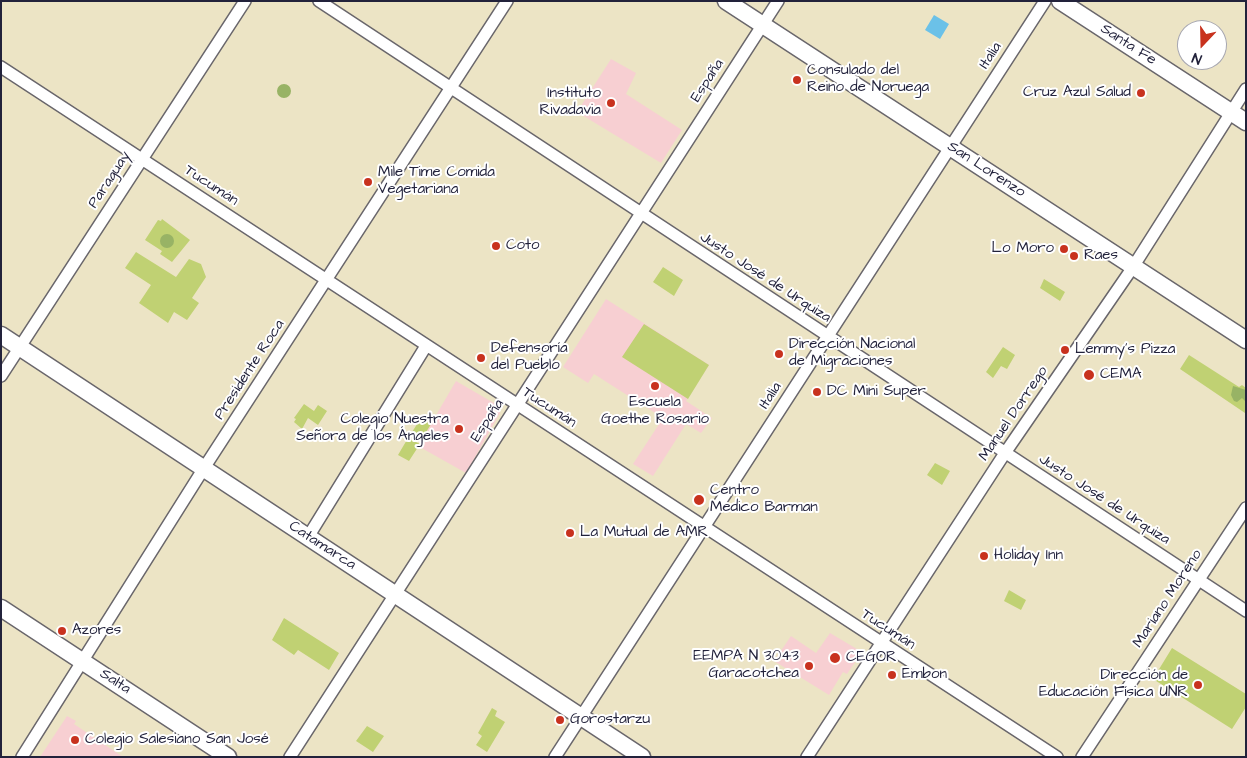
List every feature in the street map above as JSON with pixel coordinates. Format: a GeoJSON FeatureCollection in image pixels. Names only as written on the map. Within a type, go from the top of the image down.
{"type":"FeatureCollection","features":[{"type":"Feature","properties":{"kind":"main road","name":"San Lorenzo"},"geometry":{"type":"LineString","coordinates":[[726,1],[1246,340]]}},
{"type":"Feature","properties":{"kind":"main road","name":"Santa Fe"},"geometry":{"type":"LineString","coordinates":[[1060,1],[1246,122]]}},
{"type":"Feature","properties":{"kind":"main road","name":"Catamarca"},"geometry":{"type":"LineString","coordinates":[[1,335],[642,757]]}},
{"type":"Feature","properties":{"kind":"main road","name":"Salta"},"geometry":{"type":"LineString","coordinates":[[1,608],[228,757]]}},
{"type":"Feature","properties":{"kind":"street","name":"Paraguay"},"geometry":{"type":"LineString","coordinates":[[1,376],[245,1]]}},
{"type":"Feature","properties":{"kind":"street","name":"Justo José de Urquiza"},"geometry":{"type":"LineString","coordinates":[[319,1],[450,89],[1246,611]]}},
{"type":"Feature","properties":{"kind":"street","name":"Presidente Roca"},"geometry":{"type":"LineString","coordinates":[[22,757],[204,468],[507,1]]}},
{"type":"Feature","properties":{"kind":"street","name":"España"},"geometry":{"type":"LineString","coordinates":[[290,757],[516,404],[778,1]]}},
{"type":"Feature","properties":{"kind":"street","name":"Italia"},"geometry":{"type":"LineString","coordinates":[[555,757],[1045,1]]}},
{"type":"Feature","properties":{"kind":"street","name":"Tucumán"},"geometry":{"type":"LineString","coordinates":[[1,67],[1057,757]]}},
{"type":"Feature","properties":{"kind":"street","name":"Manuel Dorrego"},"geometry":{"type":"LineString","coordinates":[[807,757],[1005,453],[1133,267],[1246,89]]}},
{"type":"Feature","properties":{"kind":"street"},"geometry":{"type":"LineString","coordinates":[[308,537],[426,346]]}},
{"type":"Feature","properties":{"kind":"street","name":"Mariano Moreno"},"geometry":{"type":"LineString","coordinates":[[1082,757],[1246,508]]}},
{"type":"Feature","properties":{"kind":"shaded area","name":"Instituto Rivadavia"},"geometry":{"type":"Polygon","coordinates":[[[611,59],[636,73],[626,94],[682,130],[661,163],[577,112],[611,59]]]}},
{"type":"Feature","properties":{"kind":"shaded area","name":"Escuela Goethe Rosario"},"geometry":{"type":"Polygon","coordinates":[[[606,299],[709,365],[686,401],[712,418],[701,433],[686,424],[653,476],[633,464],[663,418],[594,374],[588,383],[563,367],[606,299]]]}},
{"type":"Feature","properties":{"kind":"shaded area","name":"Colegio Nuestra Señora de los Ángeles"},"geometry":{"type":"Polygon","coordinates":[[[456,381],[499,406],[500,413],[466,473],[418,446],[456,381]]]}},
{"type":"Feature","properties":{"kind":"shaded area","name":"EEMPA N 3043 Garacotchea"},"geometry":{"type":"Polygon","coordinates":[[[830,633],[862,652],[847,674],[843,672],[829,695],[774,661],[791,636],[816,653],[830,633]]]}},
{"type":"Feature","properties":{"kind":"shaded area","name":"Colegio Salesiano San José"},"geometry":{"type":"Polygon","coordinates":[[[67,716],[76,721],[74,724],[123,757],[40,757],[67,716]]]}},
{"type":"Feature","properties":{"kind":"green space"},"geometry":{"type":"Polygon","coordinates":[[[281,84],[287,84],[291,91],[287,98],[281,98],[277,94],[277,88],[281,84]]]}},
{"type":"Feature","properties":{"kind":"green space"},"geometry":{"type":"Polygon","coordinates":[[[162,219],[190,240],[172,262],[160,254],[162,251],[145,240],[158,220],[161,221],[162,219]]]}},
{"type":"Feature","properties":{"kind":"green space"},"geometry":{"type":"Polygon","coordinates":[[[164,234],[170,234],[174,241],[170,248],[164,248],[160,244],[160,238],[164,234]]]}},
{"type":"Feature","properties":{"kind":"green space"},"geometry":{"type":"Polygon","coordinates":[[[136,252],[176,277],[189,259],[201,264],[206,277],[192,298],[199,303],[187,320],[174,312],[168,323],[139,303],[151,285],[125,268],[136,252]]]}},
{"type":"Feature","properties":{"kind":"green space"},"geometry":{"type":"Polygon","coordinates":[[[663,267],[683,280],[674,296],[653,282],[663,267]]]}},
{"type":"Feature","properties":{"kind":"green space"},"geometry":{"type":"Polygon","coordinates":[[[1044,279],[1065,292],[1060,301],[1040,288],[1044,279]]]}},
{"type":"Feature","properties":{"kind":"green space"},"geometry":{"type":"Polygon","coordinates":[[[644,324],[709,365],[688,399],[622,357],[644,324]]]}},
{"type":"Feature","properties":{"kind":"green space"},"geometry":{"type":"Polygon","coordinates":[[[1003,347],[1015,355],[1007,369],[1001,366],[993,378],[986,372],[1003,347]]]}},
{"type":"Feature","properties":{"kind":"green space"},"geometry":{"type":"Polygon","coordinates":[[[1189,355],[1239,387],[1242,385],[1246,388],[1245,413],[1180,369],[1189,355]]]}},
{"type":"Feature","properties":{"kind":"green space"},"geometry":{"type":"Polygon","coordinates":[[[1233,386],[1246,390],[1246,402],[1242,398],[1237,402],[1234,401],[1231,395],[1233,386]]]}},
{"type":"Feature","properties":{"kind":"green space"},"geometry":{"type":"Polygon","coordinates":[[[304,404],[314,411],[318,405],[327,411],[318,425],[308,418],[302,429],[294,422],[296,419],[294,418],[304,404]]]}},
{"type":"Feature","properties":{"kind":"green space"},"geometry":{"type":"Polygon","coordinates":[[[421,418],[433,421],[423,437],[412,432],[421,418]]]}},
{"type":"Feature","properties":{"kind":"green space"},"geometry":{"type":"Polygon","coordinates":[[[408,438],[420,444],[409,461],[398,455],[408,438]]]}},
{"type":"Feature","properties":{"kind":"green space"},"geometry":{"type":"Polygon","coordinates":[[[935,463],[950,471],[942,485],[927,475],[935,463]]]}},
{"type":"Feature","properties":{"kind":"green space"},"geometry":{"type":"Polygon","coordinates":[[[1009,590],[1026,600],[1021,610],[1004,601],[1009,590]]]}},
{"type":"Feature","properties":{"kind":"green space"},"geometry":{"type":"Polygon","coordinates":[[[284,618],[339,653],[329,670],[298,650],[294,655],[272,640],[284,618]]]}},
{"type":"Feature","properties":{"kind":"green space","name":"Dirección de Educación Física UNR"},"geometry":{"type":"Polygon","coordinates":[[[1172,648],[1246,694],[1246,707],[1232,729],[1153,679],[1172,648]]]}},
{"type":"Feature","properties":{"kind":"green space"},"geometry":{"type":"Polygon","coordinates":[[[492,708],[497,711],[495,716],[505,722],[487,752],[476,745],[482,736],[478,733],[492,708]]]}},
{"type":"Feature","properties":{"kind":"green space"},"geometry":{"type":"Polygon","coordinates":[[[367,726],[384,736],[373,752],[356,741],[367,726]]]}},
{"type":"Feature","properties":{"kind":"water"},"geometry":{"type":"Polygon","coordinates":[[[934,15],[949,24],[940,39],[925,30],[934,15]]]}},
{"type":"Feature","properties":{"kind":"place","name":"Consulado del Reino de Noruega"},"geometry":{"type":"Point","coordinates":[797,80]}},
{"type":"Feature","properties":{"kind":"place","name":"Cruz Azul Salud"},"geometry":{"type":"Point","coordinates":[1141,93]}},
{"type":"Feature","properties":{"kind":"place","name":"Instituto Rivadavia"},"geometry":{"type":"Point","coordinates":[611,103]}},
{"type":"Feature","properties":{"kind":"place","name":"Mile Time Comida Vegetariana"},"geometry":{"type":"Point","coordinates":[368,182]}},
{"type":"Feature","properties":{"kind":"place","name":"Coto"},"geometry":{"type":"Point","coordinates":[496,246]}},
{"type":"Feature","properties":{"kind":"place","name":"Lo Moro"},"geometry":{"type":"Point","coordinates":[1064,249]}},
{"type":"Feature","properties":{"kind":"place","name":"Raes"},"geometry":{"type":"Point","coordinates":[1074,256]}},
{"type":"Feature","properties":{"kind":"place","name":"Lemmy's Pizza"},"geometry":{"type":"Point","coordinates":[1065,350]}},
{"type":"Feature","properties":{"kind":"place","name":"Dirección Nacional de Migraciones"},"geometry":{"type":"Point","coordinates":[779,354]}},
{"type":"Feature","properties":{"kind":"place","name":"Defensoría del Pueblo"},"geometry":{"type":"Point","coordinates":[481,358]}},
{"type":"Feature","properties":{"kind":"place","name":"CEMA"},"geometry":{"type":"Point","coordinates":[1089,375]}},
{"type":"Feature","properties":{"kind":"place","name":"Escuela Goethe Rosario"},"geometry":{"type":"Point","coordinates":[655,386]}},
{"type":"Feature","properties":{"kind":"place","name":"DC Mini Super"},"geometry":{"type":"Point","coordinates":[817,392]}},
{"type":"Feature","properties":{"kind":"place","name":"Colegio Nuestra Señora de los Ángeles"},"geometry":{"type":"Point","coordinates":[459,429]}},
{"type":"Feature","properties":{"kind":"place","name":"Centro Medico Barman"},"geometry":{"type":"Point","coordinates":[699,500]}},
{"type":"Feature","properties":{"kind":"place","name":"La Mutual de AMR"},"geometry":{"type":"Point","coordinates":[570,533]}},
{"type":"Feature","properties":{"kind":"place","name":"Holiday Inn"},"geometry":{"type":"Point","coordinates":[984,556]}},
{"type":"Feature","properties":{"kind":"place","name":"Azores"},"geometry":{"type":"Point","coordinates":[62,631]}},
{"type":"Feature","properties":{"kind":"place","name":"CEGOR"},"geometry":{"type":"Point","coordinates":[835,658]}},
{"type":"Feature","properties":{"kind":"place","name":"EEMPA N 3043 Garacotchea"},"geometry":{"type":"Point","coordinates":[809,666]}},
{"type":"Feature","properties":{"kind":"place","name":"Embon"},"geometry":{"type":"Point","coordinates":[892,675]}},
{"type":"Feature","properties":{"kind":"place","name":"Dirección de Educación Física UNR"},"geometry":{"type":"Point","coordinates":[1198,685]}},
{"type":"Feature","properties":{"kind":"place","name":"Gorostarzu"},"geometry":{"type":"Point","coordinates":[560,720]}},
{"type":"Feature","properties":{"kind":"place","name":"Colegio Salesiano San José"},"geometry":{"type":"Point","coordinates":[75,740]}}]}
